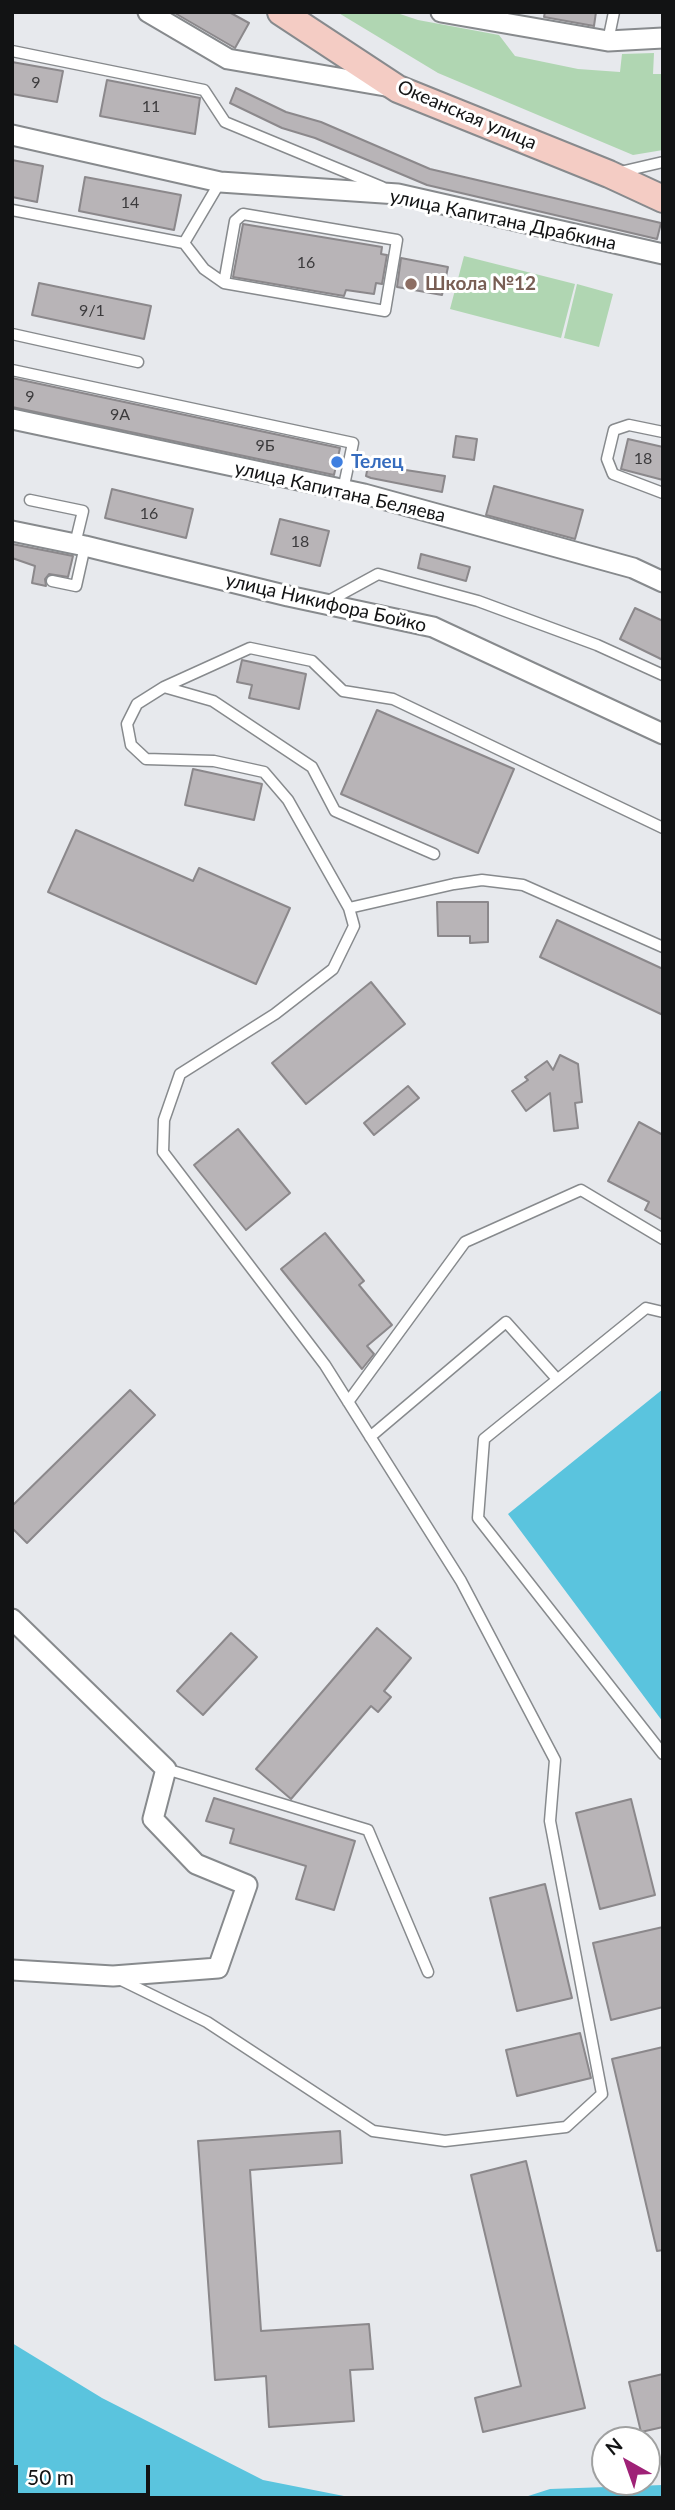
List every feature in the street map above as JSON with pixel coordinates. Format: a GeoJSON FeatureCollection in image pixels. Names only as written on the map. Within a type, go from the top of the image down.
{"type":"FeatureCollection","features":[{"type":"Feature","properties":{"kind":"main road","name":"Океанская улица"},"geometry":{"type":"LineString","coordinates":[[281,12],[398,89],[609,174],[663,200]]}},
{"type":"Feature","properties":{"kind":"street"},"geometry":{"type":"LineString","coordinates":[[148,12],[228,59],[398,89]]}},
{"type":"Feature","properties":{"kind":"street"},"geometry":{"type":"LineString","coordinates":[[441,12],[608,41],[663,38]]}},
{"type":"Feature","properties":{"kind":"street","name":"улица Капитана Драбкина"},"geometry":{"type":"LineString","coordinates":[[12,135],[220,181],[398,194],[663,254]]}},
{"type":"Feature","properties":{"kind":"street","name":"улица Капитана Беляева"},"geometry":{"type":"LineString","coordinates":[[12,419],[343,490],[633,568],[663,582]]}},
{"type":"Feature","properties":{"kind":"street","name":"улица Никифора Бойко"},"geometry":{"type":"LineString","coordinates":[[12,531],[433,627],[663,734]]}},
{"type":"Feature","properties":{"kind":"street"},"geometry":{"type":"LineString","coordinates":[[12,1619],[166,1769],[153,1819],[196,1864],[247,1885],[218,1968],[113,1976],[12,1970]]}},
{"type":"Feature","properties":{"kind":"lane"},"geometry":{"type":"LineString","coordinates":[[608,41],[614,12]]}},
{"type":"Feature","properties":{"kind":"lane"},"geometry":{"type":"LineString","coordinates":[[12,51],[204,90],[225,122],[398,194]]}},
{"type":"Feature","properties":{"kind":"lane"},"geometry":{"type":"LineString","coordinates":[[609,174],[663,162]]}},
{"type":"Feature","properties":{"kind":"lane"},"geometry":{"type":"LineString","coordinates":[[184,243],[220,181]]}},
{"type":"Feature","properties":{"kind":"lane"},"geometry":{"type":"LineString","coordinates":[[12,210],[184,243],[204,269],[224,283],[385,311],[397,240],[243,214],[235,221],[224,283]]}},
{"type":"Feature","properties":{"kind":"lane"},"geometry":{"type":"LineString","coordinates":[[12,334],[138,362]]}},
{"type":"Feature","properties":{"kind":"lane"},"geometry":{"type":"LineString","coordinates":[[12,370],[353,443],[343,490]]}},
{"type":"Feature","properties":{"kind":"lane"},"geometry":{"type":"LineString","coordinates":[[663,432],[629,425],[614,430],[607,459],[613,474],[663,493]]}},
{"type":"Feature","properties":{"kind":"lane"},"geometry":{"type":"LineString","coordinates":[[30,500],[83,511],[76,586],[52,581]]}},
{"type":"Feature","properties":{"kind":"lane"},"geometry":{"type":"LineString","coordinates":[[323,604],[378,574],[478,601],[597,646],[663,676]]}},
{"type":"Feature","properties":{"kind":"lane"},"geometry":{"type":"LineString","coordinates":[[113,1976],[207,2022],[373,2131],[445,2141],[566,2127],[602,2094],[550,1821],[555,1760],[461,1581],[325,1365],[163,1152],[164,1120],[180,1074],[275,1014],[333,969],[354,926],[349,908],[288,800],[264,772],[214,761],[146,759],[131,745],[127,724],[137,704],[164,687],[250,648],[312,661],[342,691],[393,699],[663,828]]}},
{"type":"Feature","properties":{"kind":"lane"},"geometry":{"type":"LineString","coordinates":[[164,687],[214,701],[312,766],[335,811],[434,854]]}},
{"type":"Feature","properties":{"kind":"lane"},"geometry":{"type":"LineString","coordinates":[[349,908],[482,880],[523,885],[663,947]]}},
{"type":"Feature","properties":{"kind":"lane"},"geometry":{"type":"LineString","coordinates":[[348,1402],[466,1242],[581,1190],[663,1239]]}},
{"type":"Feature","properties":{"kind":"lane"},"geometry":{"type":"LineString","coordinates":[[663,1311],[646,1308],[484,1439],[478,1518],[663,1754]]}},
{"type":"Feature","properties":{"kind":"lane"},"geometry":{"type":"LineString","coordinates":[[370,1437],[506,1322],[557,1379]]}},
{"type":"Feature","properties":{"kind":"lane"},"geometry":{"type":"LineString","coordinates":[[166,1769],[368,1830],[428,1972]]}},
{"type":"Feature","properties":{"kind":"green space"},"geometry":{"type":"Polygon","coordinates":[[[337,12],[394,12],[418,20],[499,35],[515,56],[578,69],[620,72],[622,54],[654,53],[653,74],[663,74],[663,150],[633,155],[438,73],[337,12]]]}},
{"type":"Feature","properties":{"kind":"green space"},"geometry":{"type":"Polygon","coordinates":[[[464,256],[575,284],[561,338],[450,309],[464,256]]]}},
{"type":"Feature","properties":{"kind":"green space"},"geometry":{"type":"Polygon","coordinates":[[[577,284],[613,294],[599,347],[564,338],[577,284]]]}},
{"type":"Feature","properties":{"kind":"water"},"geometry":{"type":"Polygon","coordinates":[[[663,1389],[663,1722],[508,1514],[663,1389]]]}},
{"type":"Feature","properties":{"kind":"water"},"geometry":{"type":"Polygon","coordinates":[[[12,2343],[102,2398],[263,2480],[354,2498],[12,2498],[12,2343]]]}},
{"type":"Feature","properties":{"kind":"water"},"geometry":{"type":"Polygon","coordinates":[[[661,2485],[663,2498],[522,2498],[550,2489],[591,2488],[591,2496],[661,2496],[661,2485]]]}},
{"type":"Feature","properties":{"kind":"building"},"geometry":{"type":"Polygon","coordinates":[[[173,12],[229,12],[249,23],[235,48],[173,12]]]}},
{"type":"Feature","properties":{"kind":"building"},"geometry":{"type":"Polygon","coordinates":[[[545,12],[596,12],[594,26],[544,17],[545,12]]]}},
{"type":"Feature","properties":{"kind":"building"},"geometry":{"type":"Polygon","coordinates":[[[12,62],[63,71],[57,102],[12,94],[12,62]]]}},
{"type":"Feature","properties":{"kind":"building"},"geometry":{"type":"Polygon","coordinates":[[[107,80],[200,98],[195,134],[100,116],[107,80]]]}},
{"type":"Feature","properties":{"kind":"building"},"geometry":{"type":"Polygon","coordinates":[[[236,88],[286,112],[321,122],[430,169],[661,223],[657,239],[427,185],[315,138],[282,128],[230,103],[236,88]]]}},
{"type":"Feature","properties":{"kind":"building"},"geometry":{"type":"Polygon","coordinates":[[[12,160],[43,166],[37,202],[12,197],[12,160]]]}},
{"type":"Feature","properties":{"kind":"building"},"geometry":{"type":"Polygon","coordinates":[[[85,177],[181,195],[174,230],[79,211],[85,177]]]}},
{"type":"Feature","properties":{"kind":"building"},"geometry":{"type":"Polygon","coordinates":[[[243,224],[382,247],[381,254],[387,255],[382,284],[376,283],[374,294],[346,290],[344,296],[233,277],[243,224]]]}},
{"type":"Feature","properties":{"kind":"building"},"geometry":{"type":"Polygon","coordinates":[[[401,258],[448,267],[442,295],[397,287],[401,258]]]}},
{"type":"Feature","properties":{"kind":"building"},"geometry":{"type":"Polygon","coordinates":[[[39,283],[151,306],[144,339],[32,315],[39,283]]]}},
{"type":"Feature","properties":{"kind":"building"},"geometry":{"type":"Polygon","coordinates":[[[12,378],[340,448],[334,475],[12,407],[12,378]]]}},
{"type":"Feature","properties":{"kind":"building"},"geometry":{"type":"Polygon","coordinates":[[[456,436],[477,439],[474,460],[453,457],[456,436]]]}},
{"type":"Feature","properties":{"kind":"building"},"geometry":{"type":"Polygon","coordinates":[[[628,439],[663,447],[663,480],[621,469],[628,439]]]}},
{"type":"Feature","properties":{"kind":"building"},"geometry":{"type":"Polygon","coordinates":[[[369,461],[386,464],[386,467],[445,476],[442,492],[366,476],[369,461]]]}},
{"type":"Feature","properties":{"kind":"building"},"geometry":{"type":"Polygon","coordinates":[[[494,486],[583,510],[575,539],[486,515],[494,486]]]}},
{"type":"Feature","properties":{"kind":"building"},"geometry":{"type":"Polygon","coordinates":[[[112,489],[193,509],[186,538],[105,518],[112,489]]]}},
{"type":"Feature","properties":{"kind":"building"},"geometry":{"type":"Polygon","coordinates":[[[280,519],[329,531],[320,566],[271,554],[280,519]]]}},
{"type":"Feature","properties":{"kind":"building"},"geometry":{"type":"Polygon","coordinates":[[[12,544],[73,556],[68,577],[49,574],[45,579],[46,586],[32,583],[35,566],[12,558],[12,544]]]}},
{"type":"Feature","properties":{"kind":"building"},"geometry":{"type":"Polygon","coordinates":[[[421,554],[470,567],[466,581],[418,568],[421,554]]]}},
{"type":"Feature","properties":{"kind":"building"},"geometry":{"type":"Polygon","coordinates":[[[635,608],[663,621],[663,660],[620,639],[635,608]]]}},
{"type":"Feature","properties":{"kind":"building"},"geometry":{"type":"Polygon","coordinates":[[[242,660],[306,674],[299,709],[249,698],[252,685],[237,682],[242,660]]]}},
{"type":"Feature","properties":{"kind":"building"},"geometry":{"type":"Polygon","coordinates":[[[377,710],[514,769],[478,853],[341,794],[377,710]]]}},
{"type":"Feature","properties":{"kind":"building"},"geometry":{"type":"Polygon","coordinates":[[[193,769],[262,784],[254,820],[185,805],[193,769]]]}},
{"type":"Feature","properties":{"kind":"building"},"geometry":{"type":"Polygon","coordinates":[[[76,830],[193,881],[199,868],[290,908],[256,984],[48,892],[76,830]]]}},
{"type":"Feature","properties":{"kind":"building"},"geometry":{"type":"Polygon","coordinates":[[[437,902],[488,902],[488,942],[470,943],[470,936],[438,936],[437,902]]]}},
{"type":"Feature","properties":{"kind":"building"},"geometry":{"type":"Polygon","coordinates":[[[557,920],[663,969],[663,1015],[540,957],[557,920]]]}},
{"type":"Feature","properties":{"kind":"building"},"geometry":{"type":"Polygon","coordinates":[[[371,982],[405,1024],[306,1104],[272,1063],[371,982]]]}},
{"type":"Feature","properties":{"kind":"building"},"geometry":{"type":"Polygon","coordinates":[[[560,1055],[578,1064],[582,1102],[575,1103],[578,1128],[554,1131],[550,1093],[526,1111],[512,1091],[528,1080],[525,1077],[547,1061],[553,1070],[560,1055]]]}},
{"type":"Feature","properties":{"kind":"building"},"geometry":{"type":"Polygon","coordinates":[[[408,1086],[419,1098],[374,1135],[364,1123],[408,1086]]]}},
{"type":"Feature","properties":{"kind":"building"},"geometry":{"type":"Polygon","coordinates":[[[639,1122],[663,1135],[663,1220],[645,1210],[649,1202],[608,1181],[639,1122]]]}},
{"type":"Feature","properties":{"kind":"building"},"geometry":{"type":"Polygon","coordinates":[[[238,1129],[290,1193],[246,1230],[194,1165],[238,1129]]]}},
{"type":"Feature","properties":{"kind":"building"},"geometry":{"type":"Polygon","coordinates":[[[325,1233],[364,1281],[359,1285],[392,1325],[367,1346],[374,1354],[362,1369],[281,1269],[325,1233]]]}},
{"type":"Feature","properties":{"kind":"building"},"geometry":{"type":"Polygon","coordinates":[[[130,1390],[155,1415],[27,1543],[12,1528],[12,1506],[130,1390]]]}},
{"type":"Feature","properties":{"kind":"building"},"geometry":{"type":"Polygon","coordinates":[[[377,1628],[411,1658],[384,1691],[391,1697],[378,1712],[371,1706],[291,1799],[256,1769],[377,1628]]]}},
{"type":"Feature","properties":{"kind":"building"},"geometry":{"type":"Polygon","coordinates":[[[231,1633],[257,1657],[203,1715],[177,1691],[231,1633]]]}},
{"type":"Feature","properties":{"kind":"building"},"geometry":{"type":"Polygon","coordinates":[[[214,1798],[355,1841],[334,1910],[296,1899],[306,1866],[230,1843],[234,1829],[206,1821],[214,1798]]]}},
{"type":"Feature","properties":{"kind":"building"},"geometry":{"type":"Polygon","coordinates":[[[631,1799],[655,1895],[600,1909],[576,1813],[631,1799]]]}},
{"type":"Feature","properties":{"kind":"building"},"geometry":{"type":"Polygon","coordinates":[[[545,1884],[572,1998],[517,2011],[490,1898],[545,1884]]]}},
{"type":"Feature","properties":{"kind":"building"},"geometry":{"type":"Polygon","coordinates":[[[663,1927],[663,2007],[611,2020],[593,1943],[663,1927]]]}},
{"type":"Feature","properties":{"kind":"building"},"geometry":{"type":"Polygon","coordinates":[[[580,2033],[591,2078],[517,2096],[506,2050],[580,2033]]]}},
{"type":"Feature","properties":{"kind":"building"},"geometry":{"type":"Polygon","coordinates":[[[663,2047],[663,2250],[657,2251],[612,2059],[663,2047]]]}},
{"type":"Feature","properties":{"kind":"building"},"geometry":{"type":"Polygon","coordinates":[[[340,2131],[342,2163],[250,2170],[261,2331],[369,2324],[373,2369],[350,2370],[354,2421],[269,2427],[266,2376],[215,2380],[198,2141],[340,2131]]]}},
{"type":"Feature","properties":{"kind":"building"},"geometry":{"type":"Polygon","coordinates":[[[526,2161],[585,2408],[483,2432],[475,2398],[521,2386],[471,2175],[526,2161]]]}},
{"type":"Feature","properties":{"kind":"building"},"geometry":{"type":"Polygon","coordinates":[[[663,2374],[663,2427],[640,2426],[629,2382],[663,2374]]]}},
{"type":"Feature","properties":{"kind":"place","name":"Школа №12"},"geometry":{"type":"Point","coordinates":[411,284]}},
{"type":"Feature","properties":{"kind":"place","name":"Телец"},"geometry":{"type":"Point","coordinates":[337,462]}}]}
